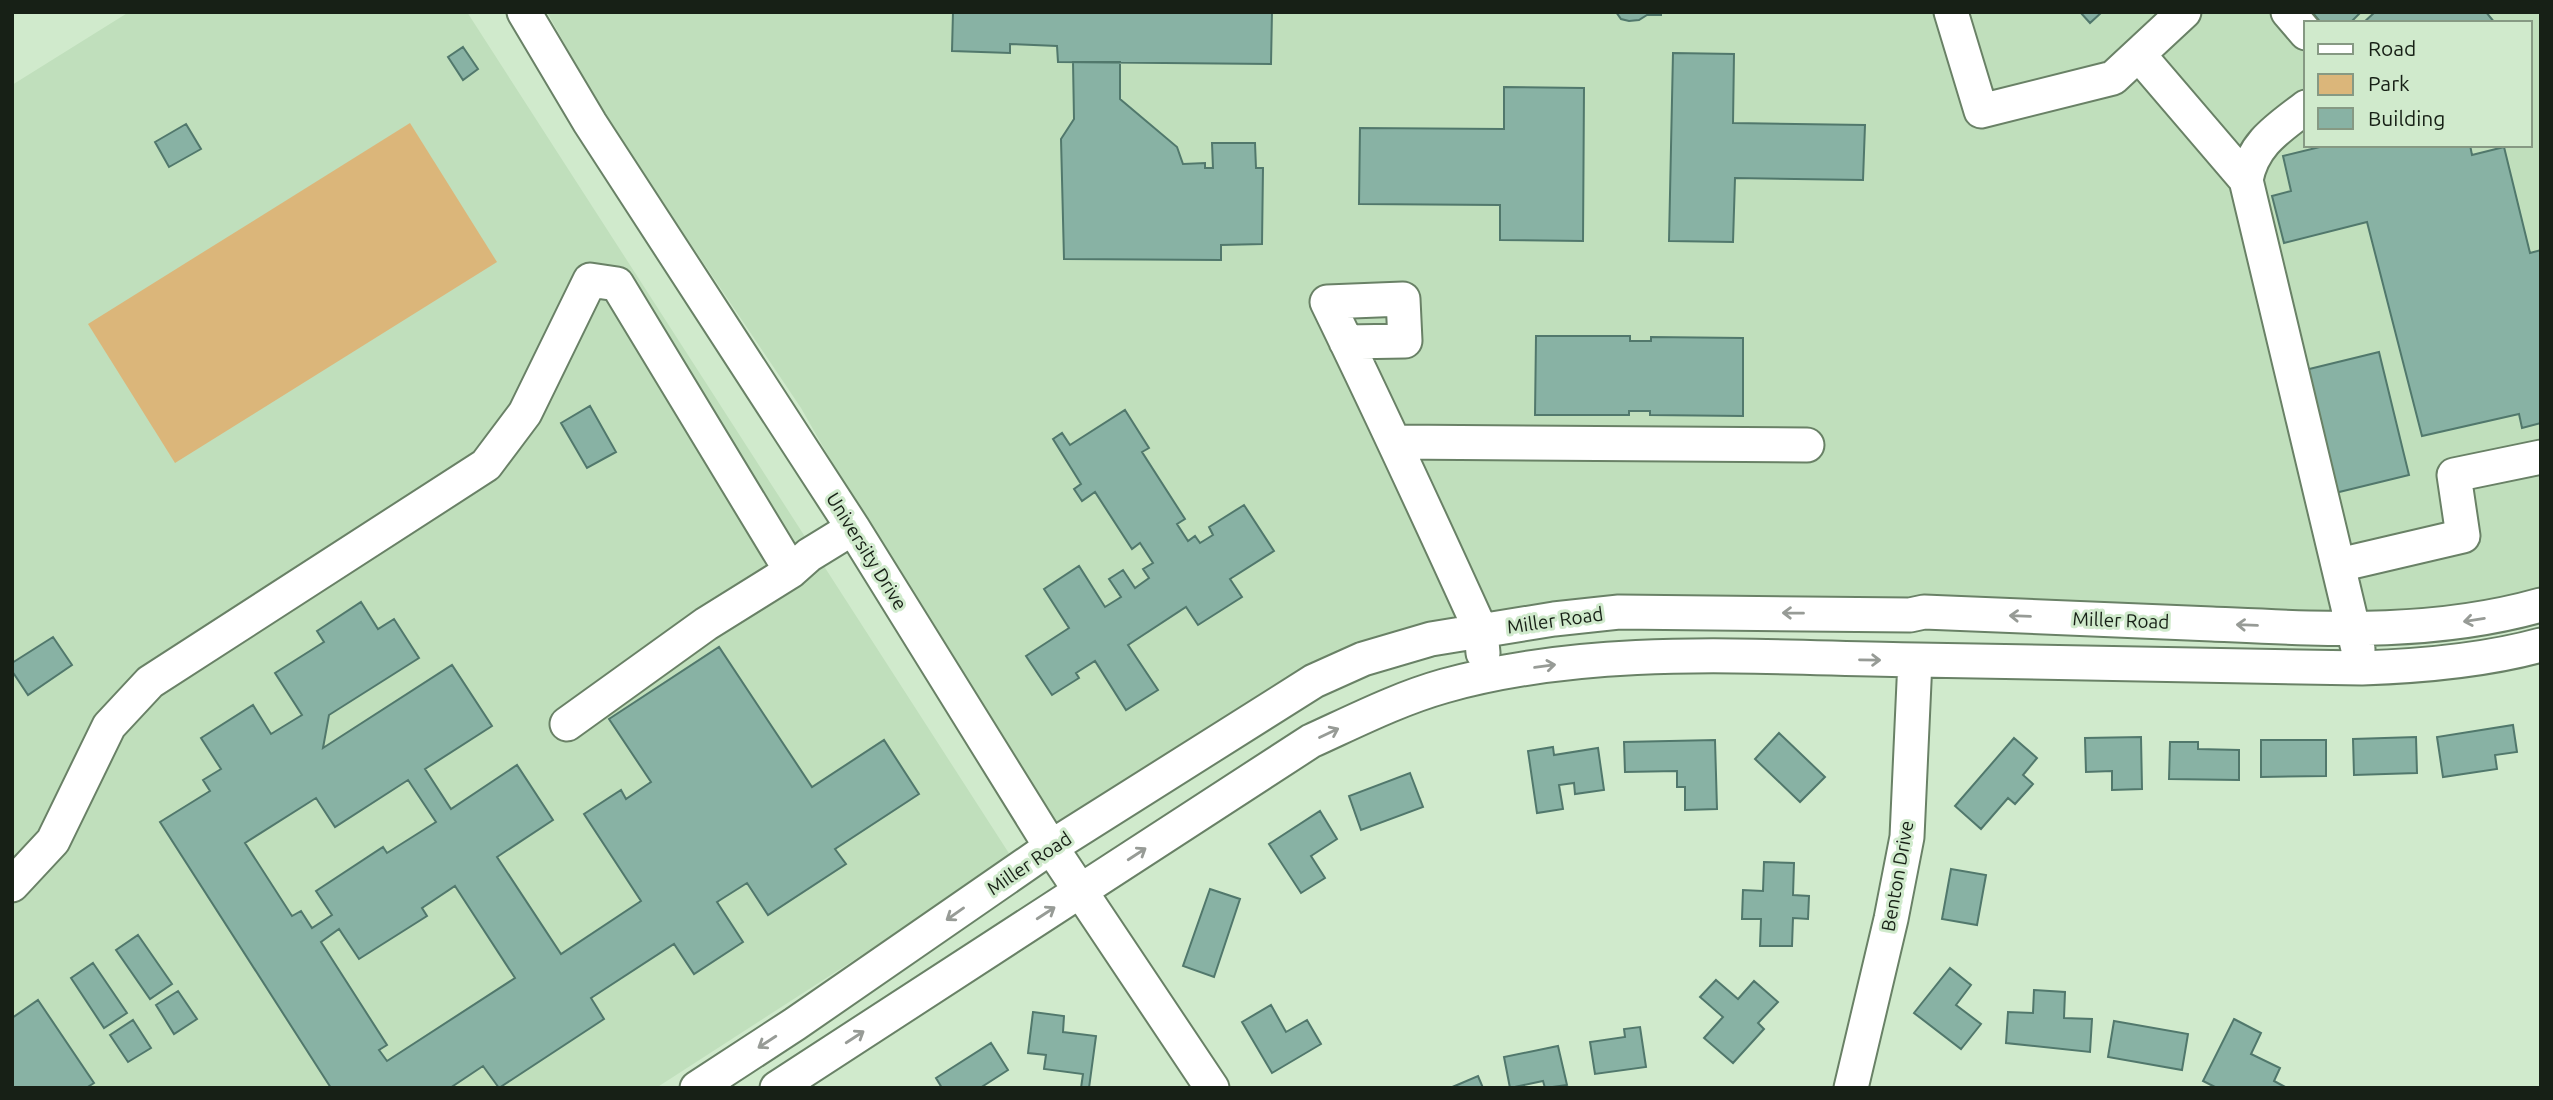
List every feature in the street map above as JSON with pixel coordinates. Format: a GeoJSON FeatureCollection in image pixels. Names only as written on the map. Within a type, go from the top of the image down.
{"type":"FeatureCollection","features":[{"type":"Feature","properties":{"kind":"street","name":"University Drive"},"geometry":{"type":"LineString","coordinates":[[524,12],[597,134],[853,528],[1051,847],[1212,1088]]}},
{"type":"Feature","properties":{"kind":"street"},"geometry":{"type":"LineString","coordinates":[[1951,12],[1981,111],[2113,78],[2184,12]]}},
{"type":"Feature","properties":{"kind":"street"},"geometry":{"type":"LineString","coordinates":[[2288,12],[2304,31]]}},
{"type":"Feature","properties":{"kind":"street"},"geometry":{"type":"LineString","coordinates":[[2139,55],[2246,180]]}},
{"type":"Feature","properties":{"kind":"street"},"geometry":{"type":"LineString","coordinates":[[2304,109],[2268,137],[2249,163],[2246,180],[2362,668]]}},
{"type":"Feature","properties":{"kind":"street"},"geometry":{"type":"LineString","coordinates":[[12,885],[53,841],[109,726],[150,682],[486,465],[525,413],[590,280],[617,284],[791,570]]}},
{"type":"Feature","properties":{"kind":"street"},"geometry":{"type":"LineString","coordinates":[[1346,342],[1481,631],[1485,676]]}},
{"type":"Feature","properties":{"kind":"street"},"geometry":{"type":"LineString","coordinates":[[1395,442],[1807,445]]}},
{"type":"Feature","properties":{"kind":"street"},"geometry":{"type":"LineString","coordinates":[[2339,565],[2463,536],[2454,475],[2541,457]]}},
{"type":"Feature","properties":{"kind":"street"},"geometry":{"type":"LineString","coordinates":[[567,724],[706,624],[853,528]]}},
{"type":"Feature","properties":{"kind":"street","name":"Miller Road"},"geometry":{"type":"LineString","coordinates":[[697,1088],[795,1024],[1051,847],[1314,681],[1363,659],[1431,639],[1553,619],[1619,612],[1910,615],[1924,612],[2355,630],[2430,627],[2507,615],[2541,605]]}},
{"type":"Feature","properties":{"kind":"street"},"geometry":{"type":"LineString","coordinates":[[777,1088],[1311,741],[1405,699],[1485,676],[1603,658],[1680,657],[2362,668],[2430,665],[2517,652],[2541,645]]}},
{"type":"Feature","properties":{"kind":"street","name":"Benton Drive"},"geometry":{"type":"LineString","coordinates":[[1851,1088],[1891,919],[1907,837],[1915,660]]}},
{"type":"Feature","properties":{"kind":"shaded area"},"geometry":{"type":"Polygon","coordinates":[[[129,12],[467,12],[1012,858],[656,1088],[12,1088],[12,85],[129,12]]]}},
{"type":"Feature","properties":{"kind":"shaded area"},"geometry":{"type":"Polygon","coordinates":[[[547,12],[2541,12],[2541,589],[2454,608],[2351,615],[1904,609],[1410,641],[1051,847],[801,408],[602,112],[547,12]]]}},
{"type":"Feature","properties":{"kind":"green space"},"geometry":{"type":"Polygon","coordinates":[[[410,123],[497,262],[175,463],[88,324],[410,123]]]}},
{"type":"Feature","properties":{"kind":"building"},"geometry":{"type":"Polygon","coordinates":[[[953,12],[1272,12],[1271,64],[1058,62],[1057,46],[1010,44],[1010,53],[952,51],[953,12]]]}},
{"type":"Feature","properties":{"kind":"building"},"geometry":{"type":"Polygon","coordinates":[[[1616,12],[1661,12],[1661,15],[1647,15],[1639,20],[1629,21],[1621,19],[1616,12]]]}},
{"type":"Feature","properties":{"kind":"building"},"geometry":{"type":"Polygon","coordinates":[[[2080,12],[2102,12],[2090,23],[2080,12]]]}},
{"type":"Feature","properties":{"kind":"building"},"geometry":{"type":"Polygon","coordinates":[[[2312,12],[2361,12],[2352,21],[2319,21],[2312,12]]]}},
{"type":"Feature","properties":{"kind":"building"},"geometry":{"type":"Polygon","coordinates":[[[2375,12],[2486,12],[2493,21],[2365,21],[2375,12]]]}},
{"type":"Feature","properties":{"kind":"building"},"geometry":{"type":"Polygon","coordinates":[[[463,47],[478,69],[463,80],[448,57],[463,47]]]}},
{"type":"Feature","properties":{"kind":"building"},"geometry":{"type":"Polygon","coordinates":[[[1673,53],[1734,54],[1733,123],[1865,125],[1863,180],[1735,178],[1733,242],[1669,241],[1673,53]]]}},
{"type":"Feature","properties":{"kind":"building"},"geometry":{"type":"Polygon","coordinates":[[[1073,62],[1120,62],[1120,99],[1177,147],[1183,164],[1205,163],[1205,168],[1213,168],[1212,143],[1255,143],[1256,168],[1263,168],[1262,244],[1221,245],[1221,260],[1064,259],[1061,139],[1074,119],[1073,62]]]}},
{"type":"Feature","properties":{"kind":"building"},"geometry":{"type":"Polygon","coordinates":[[[1504,87],[1584,88],[1583,241],[1500,240],[1500,205],[1359,204],[1360,128],[1504,129],[1504,87]]]}},
{"type":"Feature","properties":{"kind":"building"},"geometry":{"type":"Polygon","coordinates":[[[186,124],[201,149],[169,167],[155,142],[186,124]]]}},
{"type":"Feature","properties":{"kind":"building"},"geometry":{"type":"Polygon","coordinates":[[[2320,147],[2470,147],[2472,155],[2504,147],[2530,253],[2541,250],[2541,423],[2522,428],[2519,414],[2422,436],[2367,222],[2284,243],[2272,196],[2291,191],[2283,156],[2320,147]]]}},
{"type":"Feature","properties":{"kind":"building"},"geometry":{"type":"Polygon","coordinates":[[[1536,336],[1630,336],[1630,341],[1651,341],[1651,337],[1743,338],[1743,416],[1650,415],[1650,411],[1629,411],[1629,415],[1535,415],[1536,336]]]}},
{"type":"Feature","properties":{"kind":"building"},"geometry":{"type":"Polygon","coordinates":[[[2379,352],[2409,475],[2331,494],[2301,371],[2379,352]]]}},
{"type":"Feature","properties":{"kind":"building"},"geometry":{"type":"Polygon","coordinates":[[[590,406],[616,452],[587,468],[561,423],[590,406]]]}},
{"type":"Feature","properties":{"kind":"building"},"geometry":{"type":"Polygon","coordinates":[[[1125,410],[1149,448],[1142,452],[1185,519],[1177,524],[1188,541],[1195,536],[1200,543],[1213,535],[1209,527],[1244,505],[1274,551],[1230,579],[1242,597],[1198,625],[1186,607],[1128,645],[1158,690],[1126,710],[1095,661],[1076,673],[1079,678],[1052,695],[1026,656],[1069,628],[1044,589],[1079,566],[1105,607],[1121,597],[1109,579],[1123,570],[1135,588],[1149,578],[1143,569],[1153,563],[1140,543],[1132,549],[1095,492],[1082,501],[1074,489],[1081,484],[1053,439],[1062,433],[1070,445],[1125,410]]]}},
{"type":"Feature","properties":{"kind":"building"},"geometry":{"type":"Polygon","coordinates":[[[361,602],[378,629],[394,619],[419,658],[329,715],[323,748],[452,665],[492,726],[425,769],[451,809],[517,765],[553,820],[497,857],[561,954],[641,901],[584,814],[621,790],[626,799],[651,782],[609,719],[719,647],[812,787],[884,740],[919,794],[835,849],[846,864],[768,915],[747,883],[717,902],[743,942],[694,974],[674,944],[591,998],[604,1019],[499,1088],[483,1066],[450,1088],[331,1088],[160,822],[210,791],[203,780],[221,769],[201,738],[253,705],[271,734],[302,715],[275,673],[324,642],[317,631],[361,602]],[[408,780],[335,827],[316,798],[245,843],[292,916],[301,911],[312,928],[332,915],[316,891],[383,847],[387,853],[436,822],[408,780]],[[455,886],[422,908],[427,916],[359,959],[339,929],[321,942],[387,1045],[379,1050],[387,1061],[515,978],[455,886]]]}},
{"type":"Feature","properties":{"kind":"building"},"geometry":{"type":"Polygon","coordinates":[[[53,637],[72,665],[28,695],[12,671],[12,663],[53,637]]]}},
{"type":"Feature","properties":{"kind":"building"},"geometry":{"type":"Polygon","coordinates":[[[2513,725],[2517,752],[2495,755],[2497,769],[2443,777],[2437,737],[2513,725]]]}},
{"type":"Feature","properties":{"kind":"building"},"geometry":{"type":"Polygon","coordinates":[[[1779,733],[1825,777],[1800,802],[1755,759],[1779,733]]]}},
{"type":"Feature","properties":{"kind":"building"},"geometry":{"type":"Polygon","coordinates":[[[2141,737],[2142,789],[2112,790],[2112,771],[2086,772],[2085,738],[2141,737]]]}},
{"type":"Feature","properties":{"kind":"building"},"geometry":{"type":"Polygon","coordinates":[[[2416,737],[2417,773],[2354,775],[2353,739],[2416,737]]]}},
{"type":"Feature","properties":{"kind":"building"},"geometry":{"type":"Polygon","coordinates":[[[2014,738],[2037,758],[2023,775],[2033,784],[2015,804],[2008,798],[1981,829],[1955,806],[2014,738]]]}},
{"type":"Feature","properties":{"kind":"building"},"geometry":{"type":"Polygon","coordinates":[[[1715,740],[1717,809],[1685,810],[1685,787],[1677,787],[1677,771],[1625,772],[1624,742],[1715,740]]]}},
{"type":"Feature","properties":{"kind":"building"},"geometry":{"type":"Polygon","coordinates":[[[2261,740],[2326,740],[2326,776],[2261,777],[2261,740]]]}},
{"type":"Feature","properties":{"kind":"building"},"geometry":{"type":"Polygon","coordinates":[[[2170,742],[2198,742],[2198,749],[2239,750],[2239,780],[2169,779],[2170,742]]]}},
{"type":"Feature","properties":{"kind":"building"},"geometry":{"type":"Polygon","coordinates":[[[1553,747],[1554,755],[1598,748],[1604,790],[1575,794],[1574,783],[1559,785],[1563,809],[1537,813],[1528,751],[1553,747]]]}},
{"type":"Feature","properties":{"kind":"building"},"geometry":{"type":"Polygon","coordinates":[[[1410,773],[1423,807],[1361,830],[1349,796],[1410,773]]]}},
{"type":"Feature","properties":{"kind":"building"},"geometry":{"type":"Polygon","coordinates":[[[1320,811],[1337,839],[1311,856],[1325,878],[1301,893],[1269,844],[1320,811]]]}},
{"type":"Feature","properties":{"kind":"building"},"geometry":{"type":"Polygon","coordinates":[[[1764,862],[1794,863],[1793,895],[1809,896],[1808,919],[1793,918],[1792,946],[1760,946],[1761,919],[1742,919],[1743,890],[1763,891],[1764,862]]]}},
{"type":"Feature","properties":{"kind":"building"},"geometry":{"type":"Polygon","coordinates":[[[1951,869],[1986,875],[1977,925],[1942,919],[1951,869]]]}},
{"type":"Feature","properties":{"kind":"building"},"geometry":{"type":"Polygon","coordinates":[[[1210,889],[1240,899],[1214,977],[1183,966],[1210,889]]]}},
{"type":"Feature","properties":{"kind":"building"},"geometry":{"type":"Polygon","coordinates":[[[138,935],[172,984],[150,999],[116,950],[138,935]]]}},
{"type":"Feature","properties":{"kind":"building"},"geometry":{"type":"Polygon","coordinates":[[[93,963],[127,1013],[104,1028],[71,978],[93,963]]]}},
{"type":"Feature","properties":{"kind":"building"},"geometry":{"type":"Polygon","coordinates":[[[1950,968],[1971,985],[1956,1005],[1981,1024],[1961,1049],[1914,1013],[1950,968]]]}},
{"type":"Feature","properties":{"kind":"building"},"geometry":{"type":"Polygon","coordinates":[[[1716,980],[1738,999],[1754,981],[1778,1002],[1758,1023],[1764,1029],[1733,1063],[1704,1038],[1723,1017],[1700,997],[1716,980]]]}},
{"type":"Feature","properties":{"kind":"building"},"geometry":{"type":"Polygon","coordinates":[[[2034,990],[2065,992],[2064,1018],[2092,1019],[2090,1052],[2006,1043],[2008,1012],[2033,1013],[2034,990]]]}},
{"type":"Feature","properties":{"kind":"building"},"geometry":{"type":"Polygon","coordinates":[[[178,991],[197,1019],[174,1034],[156,1005],[178,991]]]}},
{"type":"Feature","properties":{"kind":"building"},"geometry":{"type":"Polygon","coordinates":[[[38,1000],[94,1083],[86,1088],[12,1088],[12,1018],[38,1000]]]}},
{"type":"Feature","properties":{"kind":"building"},"geometry":{"type":"Polygon","coordinates":[[[1271,1005],[1286,1032],[1307,1020],[1321,1044],[1272,1073],[1242,1022],[1271,1005]]]}},
{"type":"Feature","properties":{"kind":"building"},"geometry":{"type":"Polygon","coordinates":[[[1033,1012],[1064,1016],[1063,1032],[1096,1036],[1089,1088],[1081,1088],[1083,1074],[1044,1069],[1046,1055],[1028,1053],[1033,1012]]]}},
{"type":"Feature","properties":{"kind":"building"},"geometry":{"type":"Polygon","coordinates":[[[2234,1019],[2261,1033],[2251,1054],[2280,1068],[2274,1081],[2287,1088],[2217,1088],[2203,1081],[2234,1019]]]}},
{"type":"Feature","properties":{"kind":"building"},"geometry":{"type":"Polygon","coordinates":[[[133,1020],[151,1048],[128,1062],[110,1035],[133,1020]]]}},
{"type":"Feature","properties":{"kind":"building"},"geometry":{"type":"Polygon","coordinates":[[[2114,1021],[2188,1034],[2182,1070],[2108,1057],[2114,1021]]]}},
{"type":"Feature","properties":{"kind":"building"},"geometry":{"type":"Polygon","coordinates":[[[1640,1027],[1646,1067],[1595,1074],[1590,1042],[1625,1037],[1624,1029],[1640,1027]]]}},
{"type":"Feature","properties":{"kind":"building"},"geometry":{"type":"Polygon","coordinates":[[[991,1043],[1008,1070],[980,1088],[942,1088],[936,1078],[991,1043]]]}},
{"type":"Feature","properties":{"kind":"building"},"geometry":{"type":"Polygon","coordinates":[[[1558,1046],[1567,1085],[1545,1088],[1543,1081],[1510,1088],[1504,1057],[1558,1046]]]}},
{"type":"Feature","properties":{"kind":"building"},"geometry":{"type":"Polygon","coordinates":[[[1478,1076],[1483,1088],[1450,1088],[1478,1076]]]}}]}
